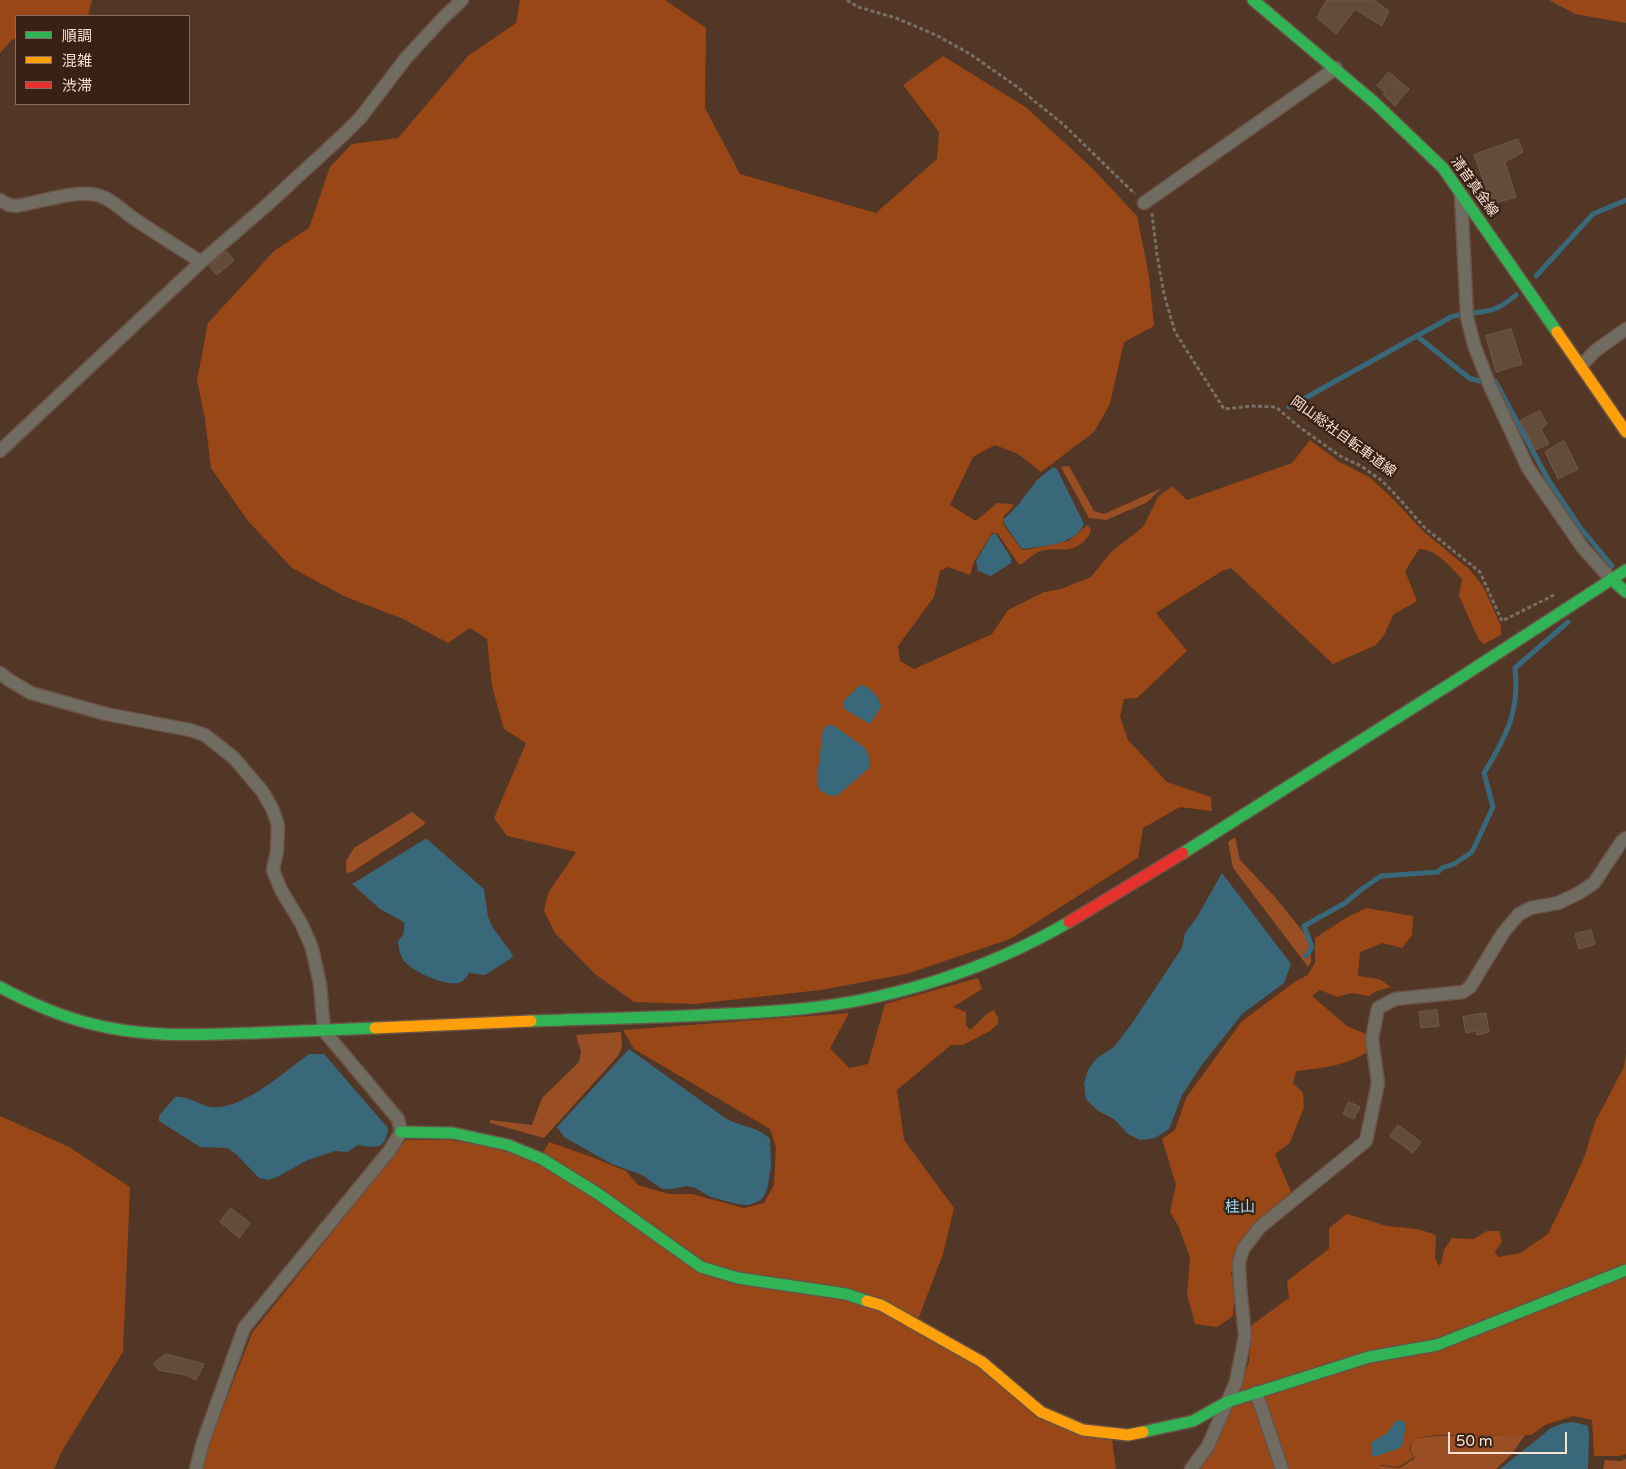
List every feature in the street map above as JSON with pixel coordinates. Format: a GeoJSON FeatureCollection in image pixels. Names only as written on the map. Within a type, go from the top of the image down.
{"type":"FeatureCollection","features":[{"type":"Feature","properties":{"kind":"street"},"geometry":{"type":"LineString","coordinates":[[0,451],[201,262],[267,205],[343,135],[360,117],[406,58],[462,0]]}},
{"type":"Feature","properties":{"kind":"street","name":"清音真金線"},"geometry":{"type":"LineString","coordinates":[[1254,0],[1409,132],[1442,168],[1461,192],[1626,432]]}},
{"type":"Feature","properties":{"kind":"street"},"geometry":{"type":"LineString","coordinates":[[1144,203],[1336,68]]}},
{"type":"Feature","properties":{"kind":"street"},"geometry":{"type":"LineString","coordinates":[[1461,192],[1467,314],[1474,345],[1490,386],[1528,468],[1584,548],[1626,592]]}},
{"type":"Feature","properties":{"kind":"street"},"geometry":{"type":"LineString","coordinates":[[0,200],[9,205],[16,206],[66,196],[98,195],[109,200],[150,230],[201,262]]}},
{"type":"Feature","properties":{"kind":"street"},"geometry":{"type":"LineString","coordinates":[[1581,366],[1596,351],[1626,329]]}},
{"type":"Feature","properties":{"kind":"street"},"geometry":{"type":"LineString","coordinates":[[0,987],[23,1000],[56,1014],[88,1024],[120,1031],[184,1036],[790,1010],[846,1002],[903,990],[975,968],[1045,936],[1152,873],[1626,570]]}},
{"type":"Feature","properties":{"kind":"street"},"geometry":{"type":"LineString","coordinates":[[0,673],[31,693],[106,714],[190,730],[205,735],[234,758],[262,791],[272,808],[278,825],[277,851],[273,870],[281,890],[301,922],[312,948],[320,984],[324,1031],[398,1119],[402,1132]]}},
{"type":"Feature","properties":{"kind":"street"},"geometry":{"type":"LineString","coordinates":[[1191,1469],[1208,1446],[1236,1382],[1246,1336],[1239,1262],[1243,1249],[1260,1226],[1366,1142],[1378,1083],[1372,1039],[1378,1008],[1395,999],[1463,992],[1470,987],[1503,933],[1519,914],[1531,908],[1558,903],[1594,883],[1622,841],[1626,838]]}},
{"type":"Feature","properties":{"kind":"street"},"geometry":{"type":"LineString","coordinates":[[402,1132],[453,1133],[508,1144],[542,1159],[597,1194],[701,1267],[738,1278],[846,1294],[881,1305],[982,1362],[1041,1412],[1083,1430],[1128,1435],[1193,1421],[1227,1402],[1256,1392],[1369,1357],[1437,1345],[1626,1270]]}},
{"type":"Feature","properties":{"kind":"street"},"geometry":{"type":"LineString","coordinates":[[196,1469],[203,1442],[244,1328],[390,1150],[402,1132]]}},
{"type":"Feature","properties":{"kind":"street"},"geometry":{"type":"LineString","coordinates":[[1256,1392],[1282,1469]]}},
{"type":"Feature","properties":{"kind":"path","name":"岡山総社自転車道線"},"geometry":{"type":"LineString","coordinates":[[847,0],[858,6],[896,18],[936,35],[970,54],[1016,86],[1064,125],[1151,210],[1162,284],[1175,332],[1224,409],[1252,406],[1276,407],[1298,426],[1340,456],[1361,466],[1381,480],[1425,528],[1480,572],[1502,621],[1554,595]]}},
{"type":"Feature","properties":{"kind":"shaded area"},"geometry":{"type":"Polygon","coordinates":[[[0,0],[92,0],[88,15],[15,15],[15,38],[0,53],[0,0]]]}},
{"type":"Feature","properties":{"kind":"shaded area"},"geometry":{"type":"Polygon","coordinates":[[[520,0],[665,0],[706,28],[705,108],[740,174],[876,213],[937,159],[939,132],[903,85],[943,56],[1027,108],[1092,168],[1137,216],[1149,276],[1154,326],[1124,342],[1110,404],[1094,432],[1041,472],[1018,454],[995,445],[973,457],[950,505],[976,521],[997,503],[1011,504],[1014,506],[1004,516],[1003,524],[1021,549],[1024,550],[1069,541],[1087,525],[1091,529],[1089,534],[1086,539],[1075,547],[1041,551],[1021,565],[998,534],[992,533],[974,562],[970,575],[948,567],[940,571],[934,597],[898,646],[900,661],[914,669],[992,634],[1008,610],[1044,592],[1061,589],[1091,577],[1111,552],[1143,527],[1158,497],[1172,486],[1187,500],[1292,463],[1310,440],[1338,461],[1369,477],[1424,532],[1469,569],[1483,586],[1501,626],[1501,635],[1484,644],[1479,640],[1459,596],[1462,579],[1437,555],[1426,550],[1419,549],[1405,571],[1417,601],[1394,614],[1384,635],[1376,645],[1333,664],[1231,568],[1222,571],[1156,613],[1187,651],[1137,698],[1124,699],[1120,717],[1128,740],[1167,782],[1211,797],[1212,811],[1180,807],[1143,828],[1138,858],[1010,939],[906,974],[821,990],[694,1004],[634,1002],[595,974],[555,933],[544,911],[548,893],[576,852],[507,836],[494,818],[526,743],[504,729],[492,686],[487,639],[470,628],[448,643],[403,619],[346,597],[292,568],[248,521],[211,468],[205,419],[197,380],[208,323],[274,251],[309,228],[330,167],[352,144],[398,138],[468,56],[516,23],[520,0]],[[860,685],[843,702],[881,707],[874,693],[860,685]]]}},
{"type":"Feature","properties":{"kind":"shaded area"},"geometry":{"type":"Polygon","coordinates":[[[1549,0],[1626,0],[1626,23],[1575,14],[1549,0]]]}},
{"type":"Feature","properties":{"kind":"shaded area"},"geometry":{"type":"Polygon","coordinates":[[[1069,466],[1094,511],[1104,514],[1162,488],[1146,503],[1106,520],[1089,518],[1061,467],[1069,466]]]}},
{"type":"Feature","properties":{"kind":"shaded area"},"geometry":{"type":"Polygon","coordinates":[[[412,812],[425,822],[424,825],[352,872],[348,873],[346,871],[346,861],[354,848],[412,812]]]}},
{"type":"Feature","properties":{"kind":"shaded area"},"geometry":{"type":"Polygon","coordinates":[[[1235,837],[1240,860],[1274,896],[1310,940],[1311,962],[1308,967],[1233,868],[1228,842],[1235,837]]]}},
{"type":"Feature","properties":{"kind":"shaded area"},"geometry":{"type":"Polygon","coordinates":[[[1366,908],[1413,916],[1412,935],[1402,948],[1383,943],[1360,952],[1358,976],[1379,979],[1391,987],[1377,991],[1369,996],[1352,993],[1337,997],[1320,990],[1312,996],[1347,1026],[1368,1035],[1369,1051],[1342,1063],[1296,1071],[1293,1083],[1303,1093],[1304,1107],[1290,1143],[1275,1154],[1291,1192],[1257,1222],[1239,1246],[1231,1273],[1235,1294],[1233,1316],[1217,1327],[1195,1324],[1187,1294],[1190,1258],[1179,1227],[1170,1212],[1176,1185],[1162,1139],[1175,1130],[1186,1098],[1242,1021],[1296,981],[1308,975],[1315,962],[1315,938],[1346,918],[1366,908]]]}},
{"type":"Feature","properties":{"kind":"shaded area"},"geometry":{"type":"Polygon","coordinates":[[[978,978],[982,989],[953,1007],[966,1012],[966,1025],[970,1030],[984,1016],[994,1010],[998,1018],[998,1024],[990,1031],[963,1045],[951,1045],[897,1090],[904,1140],[954,1208],[943,1254],[914,1330],[980,1368],[1036,1417],[1112,1440],[1116,1469],[203,1469],[210,1442],[252,1333],[406,1140],[450,1140],[504,1149],[537,1164],[549,1142],[626,1171],[638,1185],[669,1194],[692,1194],[744,1208],[764,1203],[774,1185],[776,1147],[770,1129],[634,1049],[623,1030],[849,1013],[830,1048],[849,1068],[868,1064],[885,1004],[978,978]]]}},
{"type":"Feature","properties":{"kind":"shaded area"},"geometry":{"type":"Polygon","coordinates":[[[621,1032],[622,1047],[618,1056],[544,1138],[490,1123],[490,1120],[532,1125],[542,1098],[579,1062],[581,1052],[576,1035],[621,1032]]]}},
{"type":"Feature","properties":{"kind":"shaded area"},"geometry":{"type":"Polygon","coordinates":[[[1626,1053],[1626,1454],[1620,1456],[1594,1456],[1592,1420],[1573,1416],[1545,1425],[1531,1435],[1435,1435],[1414,1439],[1409,1450],[1414,1457],[1399,1467],[1380,1465],[1380,1469],[1200,1469],[1233,1405],[1249,1362],[1252,1325],[1289,1298],[1287,1281],[1329,1249],[1329,1228],[1347,1214],[1387,1226],[1418,1229],[1436,1235],[1435,1258],[1440,1267],[1444,1250],[1452,1238],[1474,1239],[1487,1231],[1499,1231],[1502,1242],[1495,1252],[1498,1257],[1520,1253],[1548,1234],[1585,1155],[1595,1122],[1624,1067],[1626,1053]]]}},
{"type":"Feature","properties":{"kind":"shaded area"},"geometry":{"type":"Polygon","coordinates":[[[0,1116],[69,1147],[130,1187],[123,1352],[63,1449],[54,1469],[0,1469],[0,1116]]]}},
{"type":"Feature","properties":{"kind":"shaded area"},"geometry":{"type":"Polygon","coordinates":[[[1525,1435],[1512,1454],[1496,1469],[1380,1469],[1380,1466],[1400,1468],[1415,1458],[1410,1450],[1414,1439],[1435,1436],[1525,1435]]]}},
{"type":"Feature","properties":{"kind":"shaded area"},"geometry":{"type":"Polygon","coordinates":[[[1626,1459],[1626,1469],[1603,1469],[1605,1460],[1620,1461],[1626,1459]]]}},
{"type":"Feature","properties":{"kind":"water"},"geometry":{"type":"Polygon","coordinates":[[[1053,467],[1057,469],[1084,524],[1073,537],[1066,541],[1021,548],[1004,523],[1004,519],[1018,505],[1037,480],[1053,467]]]}},
{"type":"Feature","properties":{"kind":"water"},"geometry":{"type":"Polygon","coordinates":[[[992,534],[996,534],[1011,558],[1011,563],[991,576],[978,571],[976,561],[992,534]]]}},
{"type":"Feature","properties":{"kind":"water"},"geometry":{"type":"Polygon","coordinates":[[[860,685],[871,690],[877,696],[881,707],[870,724],[843,708],[843,702],[860,685]]]}},
{"type":"Feature","properties":{"kind":"water"},"geometry":{"type":"Polygon","coordinates":[[[828,725],[833,725],[865,748],[869,763],[869,768],[838,795],[831,796],[819,790],[817,779],[823,729],[828,725]]]}},
{"type":"Feature","properties":{"kind":"water"},"geometry":{"type":"Polygon","coordinates":[[[425,839],[484,889],[488,917],[493,928],[513,957],[485,975],[469,973],[461,982],[448,983],[424,975],[410,967],[402,958],[398,944],[404,933],[404,922],[380,909],[352,884],[425,839]]]}},
{"type":"Feature","properties":{"kind":"water"},"geometry":{"type":"Polygon","coordinates":[[[1222,873],[1291,964],[1284,983],[1242,1014],[1201,1066],[1182,1095],[1169,1129],[1155,1138],[1140,1140],[1128,1134],[1114,1119],[1098,1111],[1086,1099],[1084,1084],[1088,1070],[1097,1058],[1114,1047],[1133,1022],[1182,948],[1185,933],[1197,917],[1222,873]]]}},
{"type":"Feature","properties":{"kind":"water"},"geometry":{"type":"Polygon","coordinates":[[[629,1049],[724,1117],[758,1130],[770,1139],[771,1167],[767,1189],[763,1198],[748,1205],[711,1197],[695,1188],[687,1186],[662,1189],[642,1175],[612,1164],[564,1137],[557,1127],[629,1049]]]}},
{"type":"Feature","properties":{"kind":"water"},"geometry":{"type":"Polygon","coordinates":[[[309,1054],[324,1054],[388,1128],[387,1135],[382,1144],[374,1147],[358,1145],[347,1152],[335,1151],[308,1160],[268,1180],[259,1178],[236,1154],[227,1148],[200,1147],[159,1121],[159,1116],[175,1097],[185,1098],[212,1107],[237,1103],[263,1088],[309,1054]]]}},
{"type":"Feature","properties":{"kind":"water"},"geometry":{"type":"Polygon","coordinates":[[[1397,1420],[1405,1422],[1406,1425],[1402,1446],[1374,1457],[1371,1454],[1372,1442],[1387,1433],[1397,1420]]]}},
{"type":"Feature","properties":{"kind":"water"},"geometry":{"type":"Polygon","coordinates":[[[1574,1422],[1588,1426],[1588,1469],[1500,1469],[1551,1428],[1564,1423],[1574,1422]]]}},
{"type":"Feature","properties":{"kind":"building"},"geometry":{"type":"Polygon","coordinates":[[[1327,0],[1374,0],[1389,11],[1382,26],[1355,9],[1336,34],[1317,18],[1327,0]]]}},
{"type":"Feature","properties":{"kind":"building"},"geometry":{"type":"Polygon","coordinates":[[[1389,72],[1409,89],[1395,106],[1383,94],[1385,92],[1377,86],[1389,72]]]}},
{"type":"Feature","properties":{"kind":"building"},"geometry":{"type":"Polygon","coordinates":[[[1518,139],[1523,152],[1505,162],[1516,197],[1492,204],[1474,155],[1518,139]]]}},
{"type":"Feature","properties":{"kind":"building"},"geometry":{"type":"Polygon","coordinates":[[[226,251],[234,260],[217,275],[209,266],[226,251]]]}},
{"type":"Feature","properties":{"kind":"building"},"geometry":{"type":"Polygon","coordinates":[[[1511,329],[1522,364],[1496,372],[1486,336],[1511,329]]]}},
{"type":"Feature","properties":{"kind":"building"},"geometry":{"type":"Polygon","coordinates":[[[1540,411],[1547,424],[1541,429],[1549,444],[1535,450],[1520,421],[1540,411]]]}},
{"type":"Feature","properties":{"kind":"building"},"geometry":{"type":"Polygon","coordinates":[[[1564,441],[1578,469],[1558,479],[1545,452],[1564,441]]]}},
{"type":"Feature","properties":{"kind":"building"},"geometry":{"type":"Polygon","coordinates":[[[1591,930],[1595,944],[1579,949],[1575,934],[1591,930]]]}},
{"type":"Feature","properties":{"kind":"building"},"geometry":{"type":"Polygon","coordinates":[[[1437,1010],[1439,1026],[1421,1028],[1419,1012],[1437,1010]]]}},
{"type":"Feature","properties":{"kind":"building"},"geometry":{"type":"Polygon","coordinates":[[[1486,1013],[1489,1032],[1477,1035],[1476,1031],[1466,1033],[1463,1017],[1486,1013]]]}},
{"type":"Feature","properties":{"kind":"building"},"geometry":{"type":"Polygon","coordinates":[[[1349,1102],[1360,1107],[1354,1119],[1343,1114],[1349,1102]]]}},
{"type":"Feature","properties":{"kind":"building"},"geometry":{"type":"Polygon","coordinates":[[[1398,1125],[1421,1142],[1413,1153],[1390,1136],[1398,1125]]]}},
{"type":"Feature","properties":{"kind":"building"},"geometry":{"type":"Polygon","coordinates":[[[231,1208],[250,1223],[239,1238],[220,1222],[231,1208]]]}},
{"type":"Feature","properties":{"kind":"building"},"geometry":{"type":"Polygon","coordinates":[[[166,1354],[204,1364],[196,1380],[186,1375],[158,1370],[154,1363],[166,1354]]]}},
{"type":"Feature","properties":{"kind":"waterway"},"geometry":{"type":"LineString","coordinates":[[1536,276],[1593,214],[1626,200]]}},
{"type":"Feature","properties":{"kind":"waterway"},"geometry":{"type":"LineString","coordinates":[[1289,407],[1451,317],[1493,309],[1516,295]]}},
{"type":"Feature","properties":{"kind":"waterway"},"geometry":{"type":"LineString","coordinates":[[1417,336],[1469,378],[1479,381]]}},
{"type":"Feature","properties":{"kind":"waterway"},"geometry":{"type":"LineString","coordinates":[[1495,381],[1549,481],[1579,526],[1612,566]]}},
{"type":"Feature","properties":{"kind":"waterway"},"geometry":{"type":"LineString","coordinates":[[1306,956],[1312,947],[1304,926],[1345,903],[1381,876],[1438,872],[1472,852],[1493,807],[1484,773],[1510,723],[1515,697],[1515,668],[1568,622]]}},
{"type":"Feature","properties":{"kind":"traffic: fast"},"geometry":{"type":"LineString","coordinates":[[1253,0],[1374,102],[1443,168],[1557,332]]}},
{"type":"Feature","properties":{"kind":"traffic: fast"},"geometry":{"type":"LineString","coordinates":[[1183,853],[1626,570]]}},
{"type":"Feature","properties":{"kind":"traffic: fast"},"geometry":{"type":"LineString","coordinates":[[1611,579],[1626,592]]}},
{"type":"Feature","properties":{"kind":"traffic: fast"},"geometry":{"type":"LineString","coordinates":[[531,1021],[789,1010],[862,1000],[899,992],[969,969],[1037,940],[1069,922]]}},
{"type":"Feature","properties":{"kind":"traffic: fast"},"geometry":{"type":"LineString","coordinates":[[0,987],[32,1003],[65,1016],[109,1028],[129,1031],[191,1035],[375,1028]]}},
{"type":"Feature","properties":{"kind":"traffic: fast"},"geometry":{"type":"LineString","coordinates":[[401,1132],[453,1133],[508,1145],[542,1159],[597,1193],[701,1267],[738,1278],[846,1294],[867,1301]]}},
{"type":"Feature","properties":{"kind":"traffic: fast"},"geometry":{"type":"LineString","coordinates":[[1143,1432],[1193,1421],[1227,1402],[1369,1357],[1437,1345],[1626,1270]]}},
{"type":"Feature","properties":{"kind":"traffic: slow"},"geometry":{"type":"LineString","coordinates":[[1557,332],[1626,432]]}},
{"type":"Feature","properties":{"kind":"traffic: slow"},"geometry":{"type":"LineString","coordinates":[[375,1028],[531,1021]]}},
{"type":"Feature","properties":{"kind":"traffic: slow"},"geometry":{"type":"LineString","coordinates":[[867,1301],[881,1305],[982,1362],[1041,1412],[1083,1430],[1128,1435],[1143,1432]]}},
{"type":"Feature","properties":{"kind":"traffic: jam"},"geometry":{"type":"LineString","coordinates":[[1069,922],[1183,853]]}},
{"type":"Feature","properties":{"kind":"district","name":"桂山"},"geometry":{"type":"Point","coordinates":[1240,1208]}}]}
